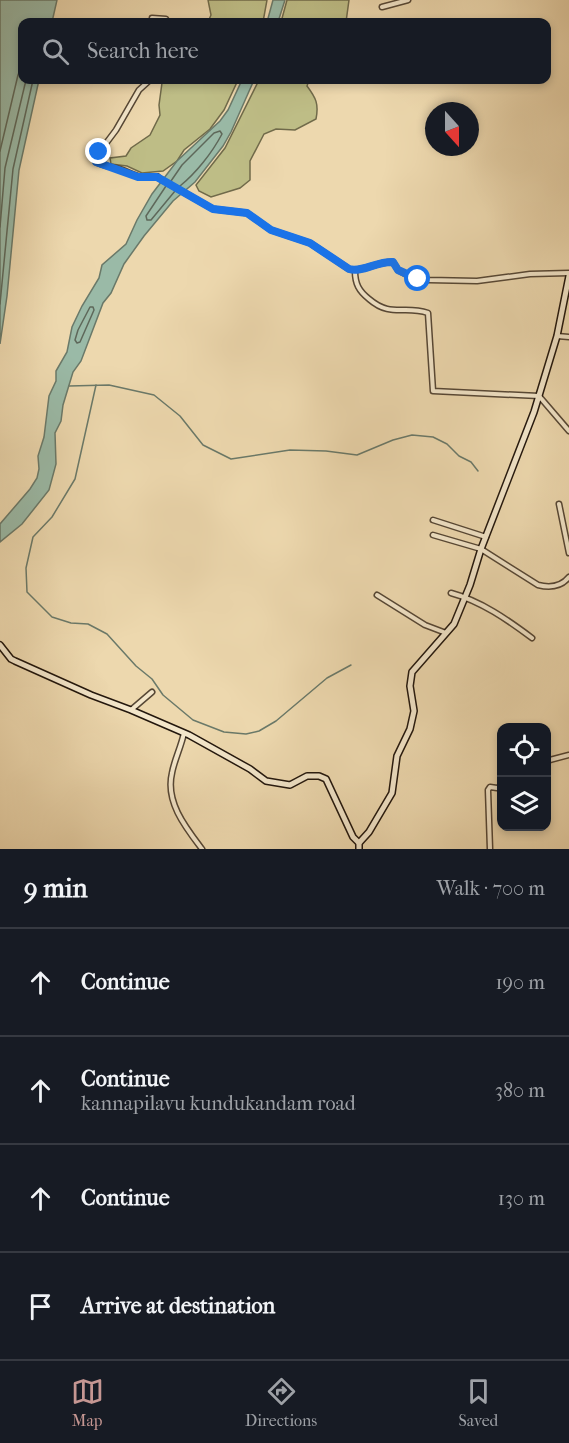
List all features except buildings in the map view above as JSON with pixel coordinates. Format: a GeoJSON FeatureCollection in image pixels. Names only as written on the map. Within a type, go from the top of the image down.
{"type":"FeatureCollection","features":[{"type":"Feature","properties":{"kind":"main road"},"geometry":{"type":"LineString","coordinates":[[0,645],[11,659],[184,733],[266,781],[290,785],[307,776],[319,776],[326,779],[359,846],[392,793],[397,756],[410,729],[414,711],[410,686],[412,672],[454,624],[539,396],[557,336],[569,275]]}},
{"type":"Feature","properties":{"kind":"street"},"geometry":{"type":"LineString","coordinates":[[382,7],[408,0]]}},
{"type":"Feature","properties":{"kind":"street"},"geometry":{"type":"LineString","coordinates":[[146,84],[139,90],[116,130],[95,158],[96,162],[130,175],[154,177],[217,210],[247,213],[271,230],[310,243],[355,271],[383,262],[393,262],[398,270],[407,275],[429,280],[477,281],[530,274],[569,275]]}},
{"type":"Feature","properties":{"kind":"street"},"geometry":{"type":"LineString","coordinates":[[355,271],[356,284],[360,293],[379,308],[428,313],[433,391],[539,396],[569,431]]}},
{"type":"Feature","properties":{"kind":"street"},"geometry":{"type":"LineString","coordinates":[[557,336],[569,338]]}},
{"type":"Feature","properties":{"kind":"street"},"geometry":{"type":"LineString","coordinates":[[559,504],[569,553]]}},
{"type":"Feature","properties":{"kind":"street"},"geometry":{"type":"LineString","coordinates":[[434,520],[486,537]]}},
{"type":"Feature","properties":{"kind":"street"},"geometry":{"type":"LineString","coordinates":[[433,535],[481,549],[538,585],[548,587],[558,585],[569,577]]}},
{"type":"Feature","properties":{"kind":"street"},"geometry":{"type":"LineString","coordinates":[[451,593],[465,597],[495,613],[532,638]]}},
{"type":"Feature","properties":{"kind":"street"},"geometry":{"type":"LineString","coordinates":[[377,595],[425,625],[446,633]]}},
{"type":"Feature","properties":{"kind":"street"},"geometry":{"type":"LineString","coordinates":[[131,710],[152,692]]}},
{"type":"Feature","properties":{"kind":"street"},"geometry":{"type":"LineString","coordinates":[[184,733],[172,772],[173,800],[178,814],[202,849]]}},
{"type":"Feature","properties":{"kind":"street"},"geometry":{"type":"LineString","coordinates":[[551,760],[569,755]]}},
{"type":"Feature","properties":{"kind":"street"},"geometry":{"type":"LineString","coordinates":[[490,849],[488,790],[490,787],[497,788]]}},
{"type":"Feature","properties":{"kind":"shaded area"},"geometry":{"type":"Polygon","coordinates":[[[208,0],[267,0],[264,18],[210,18],[208,0]]]}},
{"type":"Feature","properties":{"kind":"shaded area"},"geometry":{"type":"Polygon","coordinates":[[[287,0],[349,0],[347,18],[282,18],[287,0]]]}},
{"type":"Feature","properties":{"kind":"shaded area"},"geometry":{"type":"Polygon","coordinates":[[[162,84],[236,84],[224,110],[210,129],[184,150],[177,161],[163,171],[142,173],[127,166],[111,164],[110,158],[126,156],[131,148],[150,135],[160,115],[162,84]]]}},
{"type":"Feature","properties":{"kind":"shaded area"},"geometry":{"type":"Polygon","coordinates":[[[257,84],[308,84],[317,105],[316,119],[295,130],[276,129],[264,134],[250,161],[250,180],[240,188],[211,197],[199,191],[196,185],[225,148],[257,84]]]}},
{"type":"Feature","properties":{"kind":"water"},"geometry":{"type":"Polygon","coordinates":[[[0,0],[57,0],[53,18],[18,18],[18,84],[38,84],[19,170],[0,344],[0,0]]]}},
{"type":"Feature","properties":{"kind":"water"},"geometry":{"type":"Polygon","coordinates":[[[273,0],[285,0],[279,18],[268,18],[273,0]]]}},
{"type":"Feature","properties":{"kind":"water"},"geometry":{"type":"Polygon","coordinates":[[[240,84],[252,84],[223,146],[195,182],[173,201],[124,264],[111,293],[103,303],[81,361],[73,372],[63,405],[61,421],[55,433],[56,464],[49,490],[22,524],[0,542],[0,524],[37,478],[38,456],[44,437],[49,396],[56,381],[56,371],[67,352],[72,327],[99,278],[102,265],[126,244],[152,194],[177,161],[220,121],[240,84]]]}},
{"type":"Feature","properties":{"kind":"waterway"},"geometry":{"type":"LineString","coordinates":[[96,385],[75,479],[52,517],[33,537],[26,568],[27,592],[52,617],[71,623],[88,624],[107,634],[136,666],[152,679],[163,695],[193,720],[224,732],[246,734],[259,731],[276,721],[327,678],[351,665]]}},
{"type":"Feature","properties":{"kind":"waterway"},"geometry":{"type":"LineString","coordinates":[[69,386],[109,385],[154,395],[180,416],[203,445],[231,459],[290,450],[357,455],[412,435],[433,437],[447,444],[459,456],[471,462],[478,471]]}},
{"type":"Feature","properties":{"kind":"route"},"geometry":{"type":"LineString","coordinates":[[99,152],[95,158],[96,162],[104,166],[138,177],[157,177],[213,209],[247,213],[271,230],[310,243],[349,269],[355,271],[383,262],[393,262],[398,270],[418,279]]}}]}
